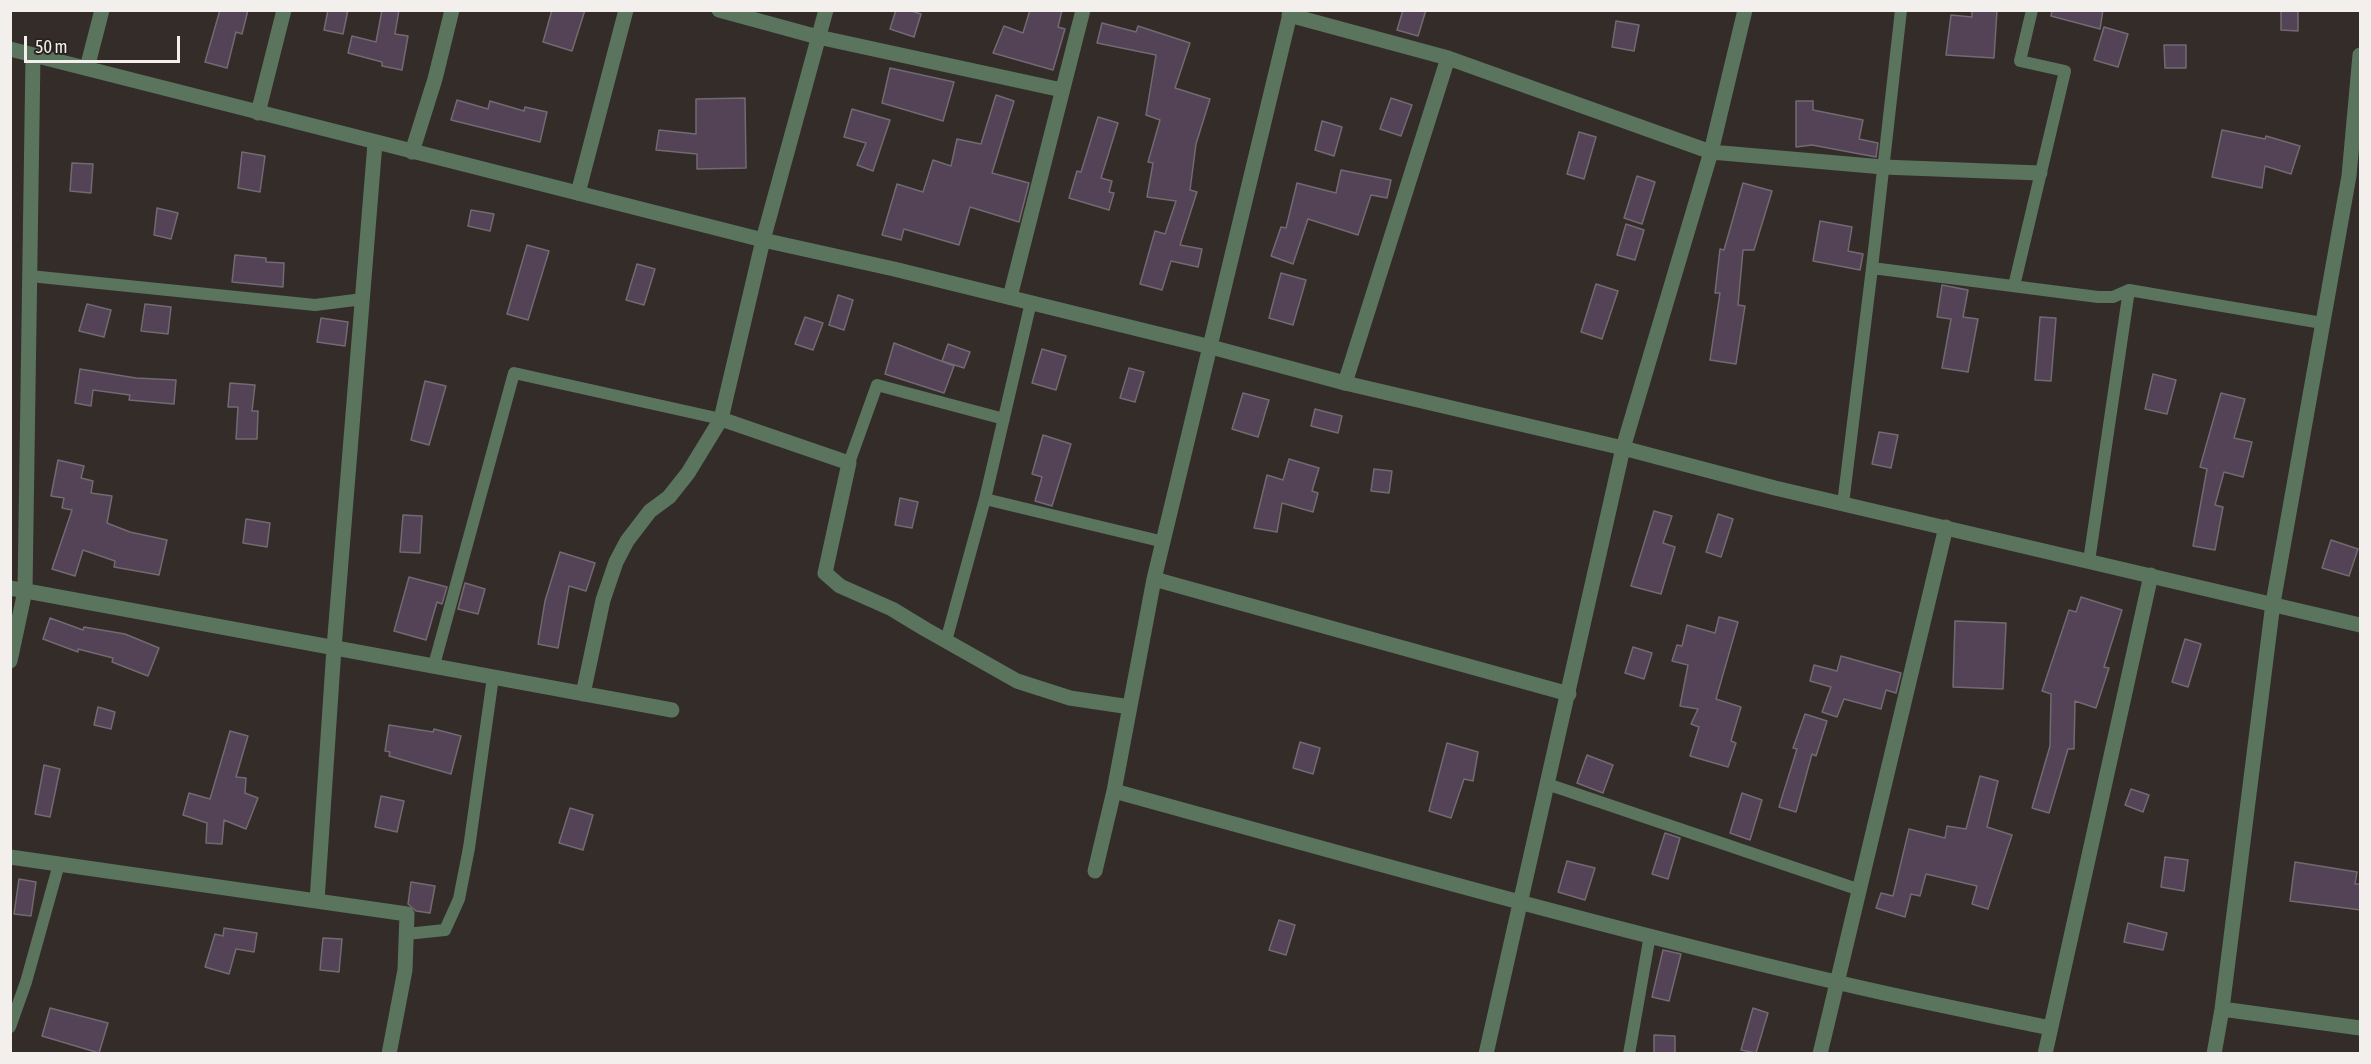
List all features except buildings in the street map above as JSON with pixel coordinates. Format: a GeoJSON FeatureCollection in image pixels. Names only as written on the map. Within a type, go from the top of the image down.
{"type":"FeatureCollection","features":[{"type":"Feature","properties":{"kind":"street"},"geometry":{"type":"LineString","coordinates":[[87,68],[102,10]]}},
{"type":"Feature","properties":{"kind":"street"},"geometry":{"type":"LineString","coordinates":[[258,112],[284,10]]}},
{"type":"Feature","properties":{"kind":"street"},"geometry":{"type":"LineString","coordinates":[[412,152],[435,79],[452,10]]}},
{"type":"Feature","properties":{"kind":"street"},"geometry":{"type":"LineString","coordinates":[[578,193],[626,10]]}},
{"type":"Feature","properties":{"kind":"street"},"geometry":{"type":"LineString","coordinates":[[719,10],[818,37],[1062,90]]}},
{"type":"Feature","properties":{"kind":"street"},"geometry":{"type":"LineString","coordinates":[[583,694],[603,600],[616,562],[627,542],[650,511],[669,497],[688,473],[721,420],[763,240],[826,10]]}},
{"type":"Feature","properties":{"kind":"street"},"geometry":{"type":"LineString","coordinates":[[1010,297],[1083,10]]}},
{"type":"Feature","properties":{"kind":"street"},"geometry":{"type":"LineString","coordinates":[[1486,1053],[1623,448],[1711,152],[1745,10]]}},
{"type":"Feature","properties":{"kind":"street"},"geometry":{"type":"LineString","coordinates":[[1095,871],[1114,791],[1154,579],[1290,13],[1448,58],[1711,152],[1883,167],[2040,173]]}},
{"type":"Feature","properties":{"kind":"street"},"geometry":{"type":"LineString","coordinates":[[10,49],[375,143],[763,240],[1031,302],[1345,383],[1623,448],[1843,504],[2361,625]]}},
{"type":"Feature","properties":{"kind":"street"},"geometry":{"type":"LineString","coordinates":[[10,661],[18,590],[30,276],[33,55]]}},
{"type":"Feature","properties":{"kind":"street"},"geometry":{"type":"LineString","coordinates":[[2214,1053],[2222,1009],[2273,603],[2322,323],[2355,177],[2361,55]]}},
{"type":"Feature","properties":{"kind":"street"},"geometry":{"type":"LineString","coordinates":[[1345,383],[1448,58]]}},
{"type":"Feature","properties":{"kind":"street"},"geometry":{"type":"LineString","coordinates":[[317,901],[334,648],[375,143]]}},
{"type":"Feature","properties":{"kind":"street"},"geometry":{"type":"LineString","coordinates":[[721,420],[849,463],[825,573],[840,586],[892,609],[1017,681],[1070,698],[1130,707]]}},
{"type":"Feature","properties":{"kind":"street"},"geometry":{"type":"LineString","coordinates":[[1820,1053],[1946,528]]}},
{"type":"Feature","properties":{"kind":"street"},"geometry":{"type":"LineString","coordinates":[[2045,1053],[2151,575]]}},
{"type":"Feature","properties":{"kind":"street"},"geometry":{"type":"LineString","coordinates":[[1154,579],[1569,694]]}},
{"type":"Feature","properties":{"kind":"street"},"geometry":{"type":"LineString","coordinates":[[18,590],[672,710]]}},
{"type":"Feature","properties":{"kind":"street"},"geometry":{"type":"LineString","coordinates":[[1114,791],[1520,902],[1838,983],[2050,1028]]}},
{"type":"Feature","properties":{"kind":"street"},"geometry":{"type":"LineString","coordinates":[[10,857],[406,914],[405,970],[389,1053]]}},
{"type":"Feature","properties":{"kind":"street"},"geometry":{"type":"LineString","coordinates":[[2222,1009],[2361,1028]]}},
{"type":"Feature","properties":{"kind":"lane"},"geometry":{"type":"LineString","coordinates":[[1843,504],[1901,10]]}},
{"type":"Feature","properties":{"kind":"lane"},"geometry":{"type":"LineString","coordinates":[[2014,286],[2065,70],[2020,61],[2032,10]]}},
{"type":"Feature","properties":{"kind":"lane"},"geometry":{"type":"LineString","coordinates":[[1872,268],[2098,297],[2113,297],[2129,290],[2322,323]]}},
{"type":"Feature","properties":{"kind":"lane"},"geometry":{"type":"LineString","coordinates":[[30,276],[315,305],[363,298]]}},
{"type":"Feature","properties":{"kind":"lane"},"geometry":{"type":"LineString","coordinates":[[2089,561],[2129,290]]}},
{"type":"Feature","properties":{"kind":"lane"},"geometry":{"type":"LineString","coordinates":[[946,642],[985,500],[1031,302]]}},
{"type":"Feature","properties":{"kind":"lane"},"geometry":{"type":"LineString","coordinates":[[434,665],[514,372],[721,420]]}},
{"type":"Feature","properties":{"kind":"lane"},"geometry":{"type":"LineString","coordinates":[[849,463],[877,385],[1004,419]]}},
{"type":"Feature","properties":{"kind":"lane"},"geometry":{"type":"LineString","coordinates":[[985,500],[1164,542]]}},
{"type":"Feature","properties":{"kind":"lane"},"geometry":{"type":"LineString","coordinates":[[406,934],[445,930],[459,899],[469,848],[493,677]]}},
{"type":"Feature","properties":{"kind":"lane"},"geometry":{"type":"LineString","coordinates":[[1547,784],[1860,890]]}},
{"type":"Feature","properties":{"kind":"lane"},"geometry":{"type":"LineString","coordinates":[[10,1027],[26,982],[58,864]]}},
{"type":"Feature","properties":{"kind":"lane"},"geometry":{"type":"LineString","coordinates":[[1629,1053],[1650,935]]}}]}
